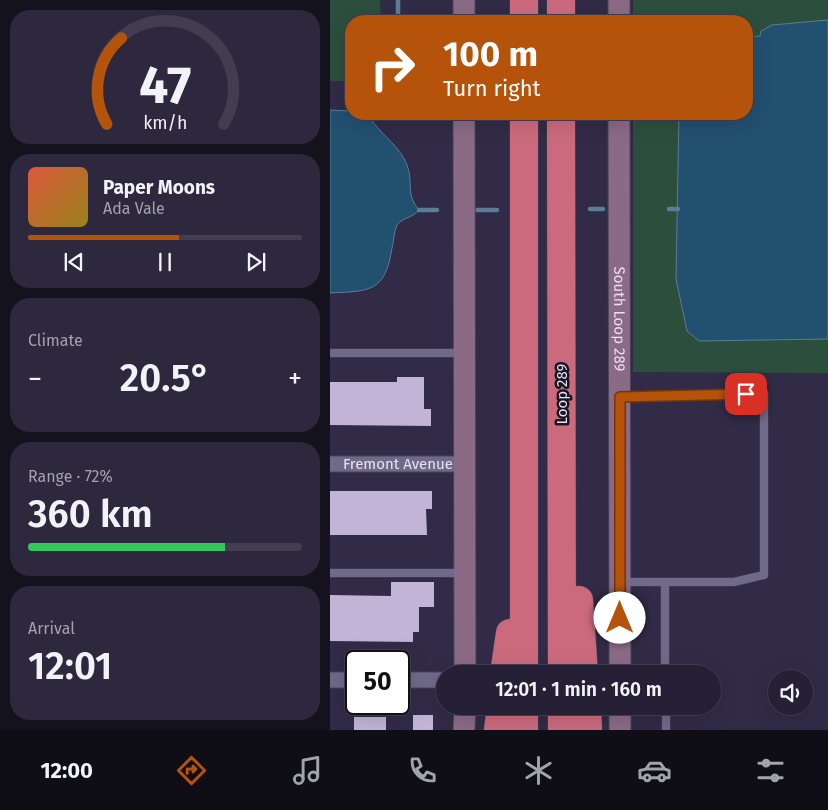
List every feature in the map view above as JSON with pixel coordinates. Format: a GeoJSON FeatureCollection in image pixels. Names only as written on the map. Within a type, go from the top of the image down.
{"type":"FeatureCollection","features":[{"type":"Feature","properties":{"kind":"highway"},"geometry":{"type":"LineString","coordinates":[[524,0],[524,15]]}},
{"type":"Feature","properties":{"kind":"highway"},"geometry":{"type":"LineString","coordinates":[[561,0],[561,15]]}},
{"type":"Feature","properties":{"kind":"highway"},"geometry":{"type":"LineString","coordinates":[[524,120],[524,665]]}},
{"type":"Feature","properties":{"kind":"highway","name":"Loop 289"},"geometry":{"type":"LineString","coordinates":[[561,120],[562,665]]}},
{"type":"Feature","properties":{"kind":"highway"},"geometry":{"type":"LineString","coordinates":[[562,257],[584,665]]}},
{"type":"Feature","properties":{"kind":"highway"},"geometry":{"type":"LineString","coordinates":[[505,665],[524,525]]}},
{"type":"Feature","properties":{"kind":"highway"},"geometry":{"type":"LineString","coordinates":[[498,730],[500,715]]}},
{"type":"Feature","properties":{"kind":"highway"},"geometry":{"type":"LineString","coordinates":[[524,715],[524,730]]}},
{"type":"Feature","properties":{"kind":"highway"},"geometry":{"type":"LineString","coordinates":[[562,715],[562,730]]}},
{"type":"Feature","properties":{"kind":"highway"},"geometry":{"type":"LineString","coordinates":[[587,715],[588,730]]}},
{"type":"Feature","properties":{"kind":"main road"},"geometry":{"type":"LineString","coordinates":[[464,0],[464,15]]}},
{"type":"Feature","properties":{"kind":"main road"},"geometry":{"type":"LineString","coordinates":[[619,0],[619,15]]}},
{"type":"Feature","properties":{"kind":"main road"},"geometry":{"type":"LineString","coordinates":[[464,120],[465,665]]}},
{"type":"Feature","properties":{"kind":"main road","name":"South Loop 289"},"geometry":{"type":"LineString","coordinates":[[620,120],[620,665]]}},
{"type":"Feature","properties":{"kind":"main road"},"geometry":{"type":"LineString","coordinates":[[464,730],[465,715]]}},
{"type":"Feature","properties":{"kind":"main road"},"geometry":{"type":"LineString","coordinates":[[620,715],[620,730]]}},
{"type":"Feature","properties":{"kind":"street","name":"Fremont Avenue"},"geometry":{"type":"LineString","coordinates":[[330,464],[465,464]]}},
{"type":"Feature","properties":{"kind":"street"},"geometry":{"type":"LineString","coordinates":[[330,680],[345,680]]}},
{"type":"Feature","properties":{"kind":"street"},"geometry":{"type":"LineString","coordinates":[[410,680],[436,680]]}},
{"type":"Feature","properties":{"kind":"lane"},"geometry":{"type":"LineString","coordinates":[[330,353],[465,352]]}},
{"type":"Feature","properties":{"kind":"lane"},"geometry":{"type":"LineString","coordinates":[[620,397],[764,393],[764,574],[734,582],[620,582]]}},
{"type":"Feature","properties":{"kind":"lane"},"geometry":{"type":"LineString","coordinates":[[330,573],[465,573]]}},
{"type":"Feature","properties":{"kind":"lane"},"geometry":{"type":"LineString","coordinates":[[665,582],[666,665]]}},
{"type":"Feature","properties":{"kind":"lane"},"geometry":{"type":"LineString","coordinates":[[666,715],[666,730]]}},
{"type":"Feature","properties":{"kind":"green space"},"geometry":{"type":"Polygon","coordinates":[[[330,0],[380,0],[381,15],[345,15],[345,81],[330,81],[330,0]]]}},
{"type":"Feature","properties":{"kind":"green space"},"geometry":{"type":"Polygon","coordinates":[[[633,0],[828,0],[828,373],[633,372],[633,120],[753,120],[753,15],[633,15],[633,0]]]}},
{"type":"Feature","properties":{"kind":"water"},"geometry":{"type":"Polygon","coordinates":[[[828,20],[828,339],[699,341],[687,331],[676,279],[679,120],[753,120],[753,36],[760,36],[761,31],[772,25],[828,20]]]}},
{"type":"Feature","properties":{"kind":"water"},"geometry":{"type":"Polygon","coordinates":[[[330,110],[345,111],[345,120],[373,120],[404,159],[409,172],[412,198],[419,210],[397,225],[389,262],[380,281],[366,289],[330,293],[330,110]]]}},
{"type":"Feature","properties":{"kind":"building"},"geometry":{"type":"Polygon","coordinates":[[[397,377],[424,377],[424,409],[431,409],[431,426],[330,425],[330,382],[397,382],[397,377]]]}},
{"type":"Feature","properties":{"kind":"building"},"geometry":{"type":"Polygon","coordinates":[[[330,491],[432,491],[432,509],[426,509],[427,535],[330,535],[330,491]]]}},
{"type":"Feature","properties":{"kind":"building"},"geometry":{"type":"Polygon","coordinates":[[[391,582],[434,582],[434,607],[419,607],[419,632],[413,632],[413,642],[330,641],[330,595],[391,596],[391,582]]]}},
{"type":"Feature","properties":{"kind":"building"},"geometry":{"type":"Polygon","coordinates":[[[413,715],[433,715],[433,730],[413,730],[413,715]]]}},
{"type":"Feature","properties":{"kind":"building"},"geometry":{"type":"Polygon","coordinates":[[[354,717],[386,717],[386,730],[354,730],[354,717]]]}},
{"type":"Feature","properties":{"kind":"waterway"},"geometry":{"type":"LineString","coordinates":[[398,0],[398,15]]}},
{"type":"Feature","properties":{"kind":"waterway"},"geometry":{"type":"LineString","coordinates":[[590,209],[603,209]]}},
{"type":"Feature","properties":{"kind":"waterway"},"geometry":{"type":"LineString","coordinates":[[669,209],[678,209]]}},
{"type":"Feature","properties":{"kind":"waterway"},"geometry":{"type":"LineString","coordinates":[[419,210],[437,210]]}},
{"type":"Feature","properties":{"kind":"waterway"},"geometry":{"type":"LineString","coordinates":[[477,210],[497,210]]}},
{"type":"Feature","properties":{"kind":"route"},"geometry":{"type":"LineString","coordinates":[[620,618],[620,397],[746,394]]}}]}
